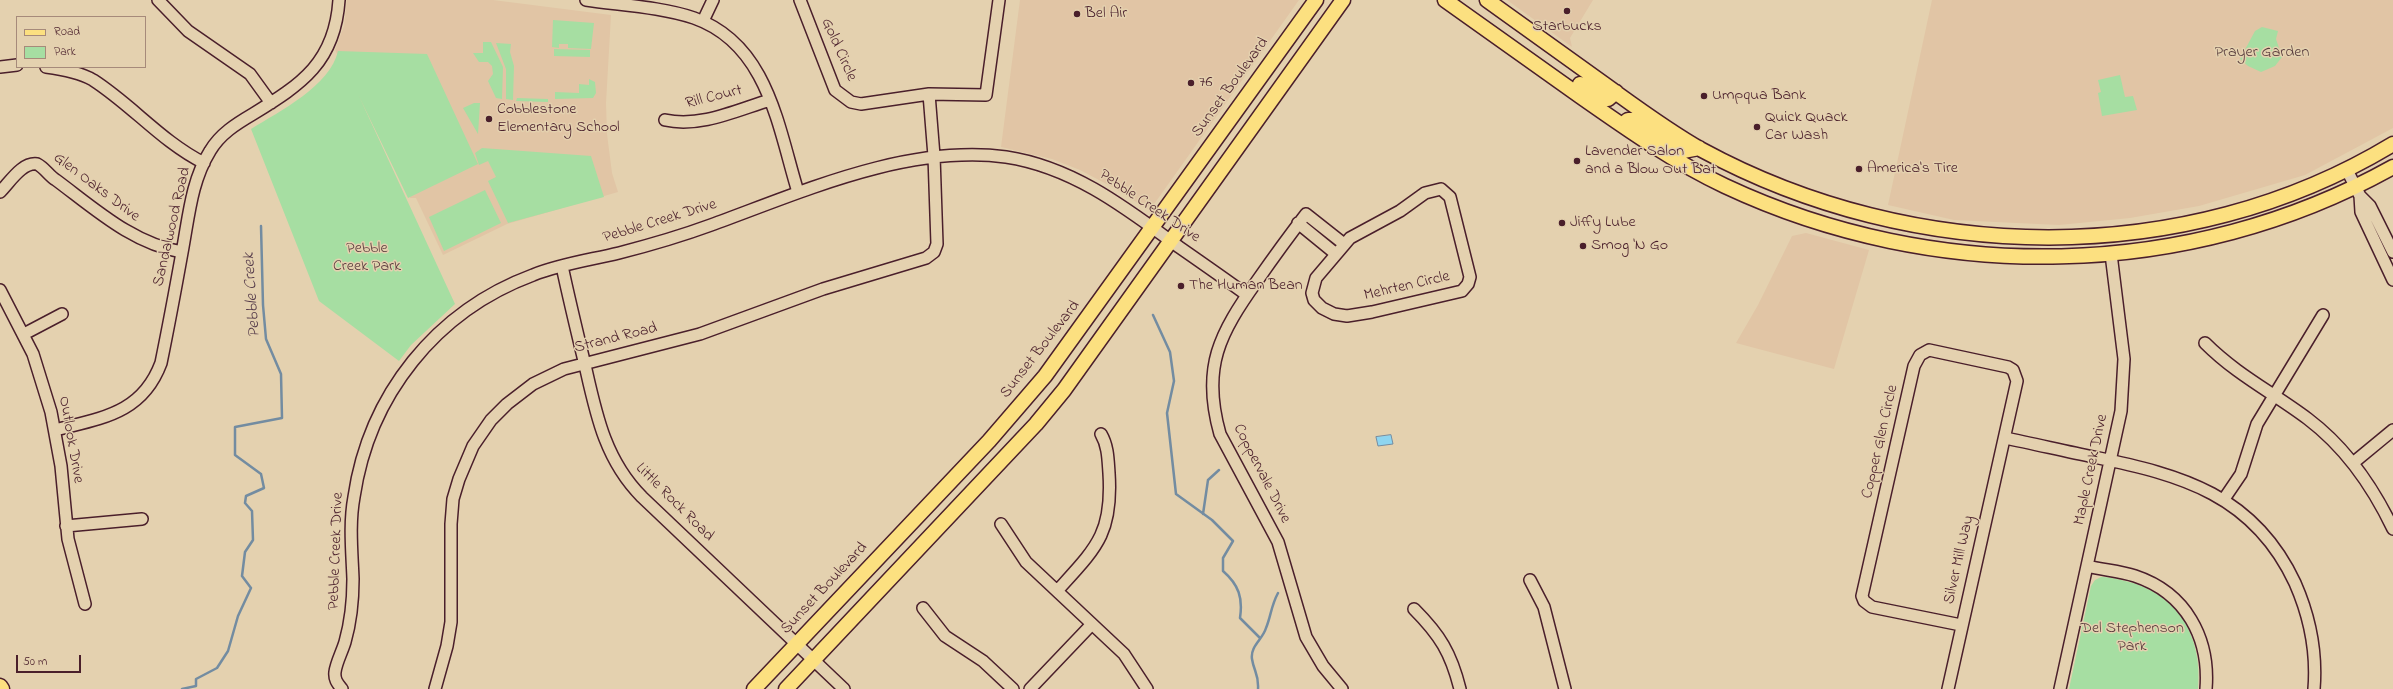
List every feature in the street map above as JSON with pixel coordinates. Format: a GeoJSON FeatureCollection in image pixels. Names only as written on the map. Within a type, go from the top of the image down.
{"type":"FeatureCollection","features":[{"type":"Feature","properties":{"kind":"main road","name":"Sunset Boulevard"},"geometry":{"type":"LineString","coordinates":[[754,689],[1019,408],[1072,342],[1152,227],[1316,0]]}},
{"type":"Feature","properties":{"kind":"main road"},"geometry":{"type":"LineString","coordinates":[[786,689],[1036,424],[1090,355],[1343,0]]}},
{"type":"Feature","properties":{"kind":"main road"},"geometry":{"type":"LineString","coordinates":[[1445,0],[1622,125],[1684,164],[1724,185],[1803,217],[1881,240],[1981,255],[2070,257],[2111,254],[2203,240],[2282,218],[2358,192],[2393,167]]}},
{"type":"Feature","properties":{"kind":"main road"},"geometry":{"type":"LineString","coordinates":[[1487,0],[1616,92],[1700,148],[1771,184],[1810,198],[1906,224],[1984,236],[2021,238],[2111,234],[2180,225],[2273,201],[2347,170],[2393,144]]}},
{"type":"Feature","properties":{"kind":"main road"},"geometry":{"type":"LineString","coordinates":[[1563,83],[1573,81],[1608,99],[1616,92]]}},
{"type":"Feature","properties":{"kind":"main road"},"geometry":{"type":"LineString","coordinates":[[1622,125],[1628,120],[1634,120],[1683,151],[1700,148]]}},
{"type":"Feature","properties":{"kind":"main road"},"geometry":{"type":"LineString","coordinates":[[2111,254],[2120,246],[2142,242],[2180,225]]}},
{"type":"Feature","properties":{"kind":"main road"},"geometry":{"type":"LineString","coordinates":[[2070,257],[2106,244],[2111,234]]}},
{"type":"Feature","properties":{"kind":"street"},"geometry":{"type":"LineString","coordinates":[[158,0],[188,31],[250,74],[271,103]]}},
{"type":"Feature","properties":{"kind":"street","name":"Sandalwood Road"},"geometry":{"type":"LineString","coordinates":[[55,430],[111,416],[133,402],[150,384],[160,363],[192,197],[204,163],[215,143],[226,132],[301,82],[322,59],[335,29],[339,0]]}},
{"type":"Feature","properties":{"kind":"street"},"geometry":{"type":"LineString","coordinates":[[586,0],[673,13],[703,21],[729,38],[748,55],[760,75],[770,100],[798,192]]}},
{"type":"Feature","properties":{"kind":"street"},"geometry":{"type":"LineString","coordinates":[[703,21],[713,0]]}},
{"type":"Feature","properties":{"kind":"street","name":"Gold Circle"},"geometry":{"type":"LineString","coordinates":[[800,0],[835,90],[852,102],[861,104],[929,94],[986,95],[998,0]]}},
{"type":"Feature","properties":{"kind":"street"},"geometry":{"type":"LineString","coordinates":[[0,68],[16,65]]}},
{"type":"Feature","properties":{"kind":"street"},"geometry":{"type":"LineString","coordinates":[[51,68],[75,73],[93,80],[174,145],[204,163]]}},
{"type":"Feature","properties":{"kind":"street"},"geometry":{"type":"LineString","coordinates":[[929,94],[934,156]]}},
{"type":"Feature","properties":{"kind":"street","name":"Rill Court"},"geometry":{"type":"LineString","coordinates":[[665,120],[677,123],[703,120],[770,100]]}},
{"type":"Feature","properties":{"kind":"street","name":"Pebble Creek Drive"},"geometry":{"type":"LineString","coordinates":[[342,689],[336,681],[335,670],[344,647],[352,608],[351,521],[353,499],[366,444],[378,413],[396,382],[429,341],[461,314],[500,289],[533,274],[671,239],[798,192],[886,166],[934,156],[969,155],[1005,157],[1047,167],[1096,189],[1247,295]]}},
{"type":"Feature","properties":{"kind":"street","name":"Strand Road"},"geometry":{"type":"LineString","coordinates":[[435,689],[447,646],[451,622],[451,524],[453,499],[464,465],[481,434],[507,404],[539,381],[584,363],[706,332],[818,290],[926,258],[934,252],[937,244],[934,156]]}},
{"type":"Feature","properties":{"kind":"street","name":"Glen Oaks Drive"},"geometry":{"type":"LineString","coordinates":[[0,192],[24,167],[30,164],[37,164],[49,176],[128,233],[155,246],[182,252]]}},
{"type":"Feature","properties":{"kind":"street"},"geometry":{"type":"LineString","coordinates":[[2347,170],[2358,192],[2370,206],[2393,252]]}},
{"type":"Feature","properties":{"kind":"street","name":"Mehrten Circle"},"geometry":{"type":"LineString","coordinates":[[1441,189],[1447,192],[1452,204],[1470,277],[1468,284],[1455,294],[1366,313],[1340,315],[1328,312],[1318,305],[1312,293],[1314,282],[1336,254],[1344,244],[1359,232],[1400,211],[1426,193],[1441,189]]}},
{"type":"Feature","properties":{"kind":"street"},"geometry":{"type":"LineString","coordinates":[[2358,192],[2361,212],[2393,280]]}},
{"type":"Feature","properties":{"kind":"street","name":"Coppervale Drive"},"geometry":{"type":"LineString","coordinates":[[1322,227],[1306,214],[1247,295],[1230,320],[1218,348],[1213,384],[1215,416],[1231,457],[1278,542],[1306,637],[1323,666],[1342,689]]}},
{"type":"Feature","properties":{"kind":"street"},"geometry":{"type":"LineString","coordinates":[[1298,224],[1336,254]]}},
{"type":"Feature","properties":{"kind":"street"},"geometry":{"type":"LineString","coordinates":[[1315,237],[1322,227],[1344,244]]}},
{"type":"Feature","properties":{"kind":"street","name":"Maple Creek Drive"},"geometry":{"type":"LineString","coordinates":[[2060,689],[2121,411],[2124,378],[2121,336],[2111,254]]}},
{"type":"Feature","properties":{"kind":"street","name":"Little Rock Road"},"geometry":{"type":"LineString","coordinates":[[562,266],[584,363],[605,443],[616,465],[631,487],[844,689]]}},
{"type":"Feature","properties":{"kind":"street","name":"Outlook Drive"},"geometry":{"type":"LineString","coordinates":[[0,290],[24,334],[39,371],[55,430],[66,526],[85,604]]}},
{"type":"Feature","properties":{"kind":"street"},"geometry":{"type":"LineString","coordinates":[[24,334],[62,314]]}},
{"type":"Feature","properties":{"kind":"street"},"geometry":{"type":"LineString","coordinates":[[2224,499],[2241,474],[2257,424],[2323,315]]}},
{"type":"Feature","properties":{"kind":"street"},"geometry":{"type":"LineString","coordinates":[[2205,342],[2230,367],[2275,396],[2324,432],[2353,463],[2373,491],[2393,529]]}},
{"type":"Feature","properties":{"kind":"street","name":"Copper Glen Circle"},"geometry":{"type":"LineString","coordinates":[[1961,625],[1872,607],[1864,602],[1862,596],[1914,366],[1920,355],[1934,349],[2002,365],[2013,370],[2017,381],[2005,438]]}},
{"type":"Feature","properties":{"kind":"street"},"geometry":{"type":"LineString","coordinates":[[2353,463],[2393,430]]}},
{"type":"Feature","properties":{"kind":"street"},"geometry":{"type":"LineString","coordinates":[[1057,591],[1093,550],[1107,524],[1110,488],[1107,451],[1101,434]]}},
{"type":"Feature","properties":{"kind":"street"},"geometry":{"type":"LineString","coordinates":[[2005,438],[2110,460],[2182,478],[2224,499],[2268,541],[2292,577],[2301,596],[2312,634],[2315,655],[2314,689]]}},
{"type":"Feature","properties":{"kind":"street","name":"Silver Mill Way"},"geometry":{"type":"LineString","coordinates":[[1948,689],[1961,625],[2005,438]]}},
{"type":"Feature","properties":{"kind":"street"},"geometry":{"type":"LineString","coordinates":[[66,526],[142,518]]}},
{"type":"Feature","properties":{"kind":"street"},"geometry":{"type":"LineString","coordinates":[[1002,524],[1026,562],[1124,654],[1147,689]]}},
{"type":"Feature","properties":{"kind":"street"},"geometry":{"type":"LineString","coordinates":[[2087,566],[2136,576],[2159,587],[2179,603],[2194,623],[2201,636],[2206,660],[2206,689]]}},
{"type":"Feature","properties":{"kind":"street"},"geometry":{"type":"LineString","coordinates":[[1530,580],[1545,611],[1565,689]]}},
{"type":"Feature","properties":{"kind":"street"},"geometry":{"type":"LineString","coordinates":[[923,608],[945,636],[983,662],[1013,689]]}},
{"type":"Feature","properties":{"kind":"street"},"geometry":{"type":"LineString","coordinates":[[1414,609],[1441,638],[1456,670],[1460,689]]}},
{"type":"Feature","properties":{"kind":"street"},"geometry":{"type":"LineString","coordinates":[[1030,689],[1092,624]]}},
{"type":"Feature","properties":{"kind":"shaded area","name":"Cobblestone Elementary School"},"geometry":{"type":"Polygon","coordinates":[[[347,0],[493,0],[611,15],[606,103],[607,134],[612,173],[618,192],[507,224],[443,255],[416,198],[410,198],[335,50],[344,26],[347,0]]]}},
{"type":"Feature","properties":{"kind":"shaded area"},"geometry":{"type":"Polygon","coordinates":[[[1020,0],[1299,0],[1152,207],[1147,209],[1116,189],[1080,170],[1052,159],[1001,147],[1020,0]]]}},
{"type":"Feature","properties":{"kind":"shaded area"},"geometry":{"type":"Polygon","coordinates":[[[1507,0],[1593,0],[1570,38],[1572,47],[1507,0]]]}},
{"type":"Feature","properties":{"kind":"shaded area"},"geometry":{"type":"Polygon","coordinates":[[[1932,0],[2393,0],[2393,128],[2305,175],[2199,206],[2130,218],[2059,225],[1954,220],[1888,205],[1932,0]]]}},
{"type":"Feature","properties":{"kind":"shaded area"},"geometry":{"type":"Polygon","coordinates":[[[1806,233],[1869,250],[1834,369],[1736,343],[1758,305],[1792,236],[1806,233]]]}},
{"type":"Feature","properties":{"kind":"green space"},"geometry":{"type":"Polygon","coordinates":[[[553,20],[594,23],[591,49],[568,48],[568,44],[559,44],[559,48],[552,47],[553,20]]]}},
{"type":"Feature","properties":{"kind":"green space","name":"Prayer Garden"},"geometry":{"type":"Polygon","coordinates":[[[2262,27],[2278,31],[2276,39],[2282,57],[2275,66],[2261,72],[2248,66],[2240,59],[2255,31],[2262,27]]]}},
{"type":"Feature","properties":{"kind":"green space"},"geometry":{"type":"Polygon","coordinates":[[[483,42],[491,42],[503,67],[502,99],[496,98],[488,81],[493,74],[492,66],[488,62],[479,62],[473,53],[483,53],[483,42]]]}},
{"type":"Feature","properties":{"kind":"green space"},"geometry":{"type":"Polygon","coordinates":[[[496,43],[511,44],[510,52],[514,66],[513,100],[506,99],[506,69],[496,43]]]}},
{"type":"Feature","properties":{"kind":"green space"},"geometry":{"type":"Polygon","coordinates":[[[554,49],[590,50],[590,57],[554,56],[554,49]]]}},
{"type":"Feature","properties":{"kind":"green space","name":"Pebble Creek Park"},"geometry":{"type":"Polygon","coordinates":[[[338,51],[427,54],[478,164],[408,198],[358,94],[455,304],[411,345],[399,361],[319,301],[251,129],[289,106],[315,86],[333,64],[338,51]]]}},
{"type":"Feature","properties":{"kind":"green space"},"geometry":{"type":"Polygon","coordinates":[[[2120,75],[2125,97],[2133,96],[2137,110],[2102,116],[2098,93],[2101,92],[2098,80],[2120,75]]]}},
{"type":"Feature","properties":{"kind":"green space"},"geometry":{"type":"Polygon","coordinates":[[[589,79],[595,82],[596,93],[593,98],[555,99],[555,92],[579,93],[579,84],[589,85],[589,79]]]}},
{"type":"Feature","properties":{"kind":"green space"},"geometry":{"type":"Polygon","coordinates":[[[517,98],[548,99],[548,102],[516,101],[517,98]]]}},
{"type":"Feature","properties":{"kind":"green space"},"geometry":{"type":"Polygon","coordinates":[[[474,103],[480,103],[478,134],[463,108],[474,103]]]}},
{"type":"Feature","properties":{"kind":"green space"},"geometry":{"type":"Polygon","coordinates":[[[482,148],[591,156],[604,197],[508,223],[488,181],[496,177],[488,161],[479,165],[475,153],[482,148]]]}},
{"type":"Feature","properties":{"kind":"green space"},"geometry":{"type":"Polygon","coordinates":[[[485,190],[501,223],[444,251],[429,217],[485,190]]]}},
{"type":"Feature","properties":{"kind":"green space","name":"Del Stephenson Park"},"geometry":{"type":"Polygon","coordinates":[[[2101,577],[2125,581],[2144,587],[2173,607],[2183,620],[2191,635],[2196,652],[2198,689],[2069,689],[2091,586],[2095,580],[2101,577]]]}},
{"type":"Feature","properties":{"kind":"water"},"geometry":{"type":"Polygon","coordinates":[[[1391,435],[1393,444],[1378,446],[1376,437],[1391,435]]]}},
{"type":"Feature","properties":{"kind":"waterway","name":"Pebble Creek"},"geometry":{"type":"LineString","coordinates":[[182,689],[196,686],[196,679],[217,668],[228,651],[238,616],[251,588],[242,576],[245,552],[253,540],[252,511],[245,503],[246,496],[264,488],[261,474],[235,455],[235,427],[282,418],[281,374],[266,339],[263,305],[261,226]]}},
{"type":"Feature","properties":{"kind":"waterway"},"geometry":{"type":"LineString","coordinates":[[1153,315],[1170,352],[1174,381],[1167,413],[1176,494],[1212,520],[1233,541],[1223,558],[1223,571],[1233,581],[1239,592],[1241,604],[1240,618],[1260,638]]}},
{"type":"Feature","properties":{"kind":"waterway"},"geometry":{"type":"LineString","coordinates":[[1203,514],[1208,480],[1219,470]]}},
{"type":"Feature","properties":{"kind":"waterway"},"geometry":{"type":"LineString","coordinates":[[1258,689],[1258,680],[1252,654],[1268,624],[1278,593]]}},
{"type":"Feature","properties":{"kind":"place","name":"Starbucks"},"geometry":{"type":"Point","coordinates":[1567,11]}},
{"type":"Feature","properties":{"kind":"place","name":"Bel Air"},"geometry":{"type":"Point","coordinates":[1077,14]}},
{"type":"Feature","properties":{"kind":"place","name":"76"},"geometry":{"type":"Point","coordinates":[1191,83]}},
{"type":"Feature","properties":{"kind":"place","name":"Umpqua Bank"},"geometry":{"type":"Point","coordinates":[1704,96]}},
{"type":"Feature","properties":{"kind":"place","name":"Cobblestone Elementary School"},"geometry":{"type":"Point","coordinates":[489,119]}},
{"type":"Feature","properties":{"kind":"place","name":"Quick Quack Car Wash"},"geometry":{"type":"Point","coordinates":[1757,127]}},
{"type":"Feature","properties":{"kind":"place","name":"Lavender Salon and a Blow Out Bat"},"geometry":{"type":"Point","coordinates":[1577,161]}},
{"type":"Feature","properties":{"kind":"place","name":"America's Tire"},"geometry":{"type":"Point","coordinates":[1859,169]}},
{"type":"Feature","properties":{"kind":"place","name":"Jiffy Lube"},"geometry":{"type":"Point","coordinates":[1562,223]}},
{"type":"Feature","properties":{"kind":"place","name":"Smog 'N Go"},"geometry":{"type":"Point","coordinates":[1583,246]}},
{"type":"Feature","properties":{"kind":"place","name":"The Human Bean"},"geometry":{"type":"Point","coordinates":[1181,286]}}]}
